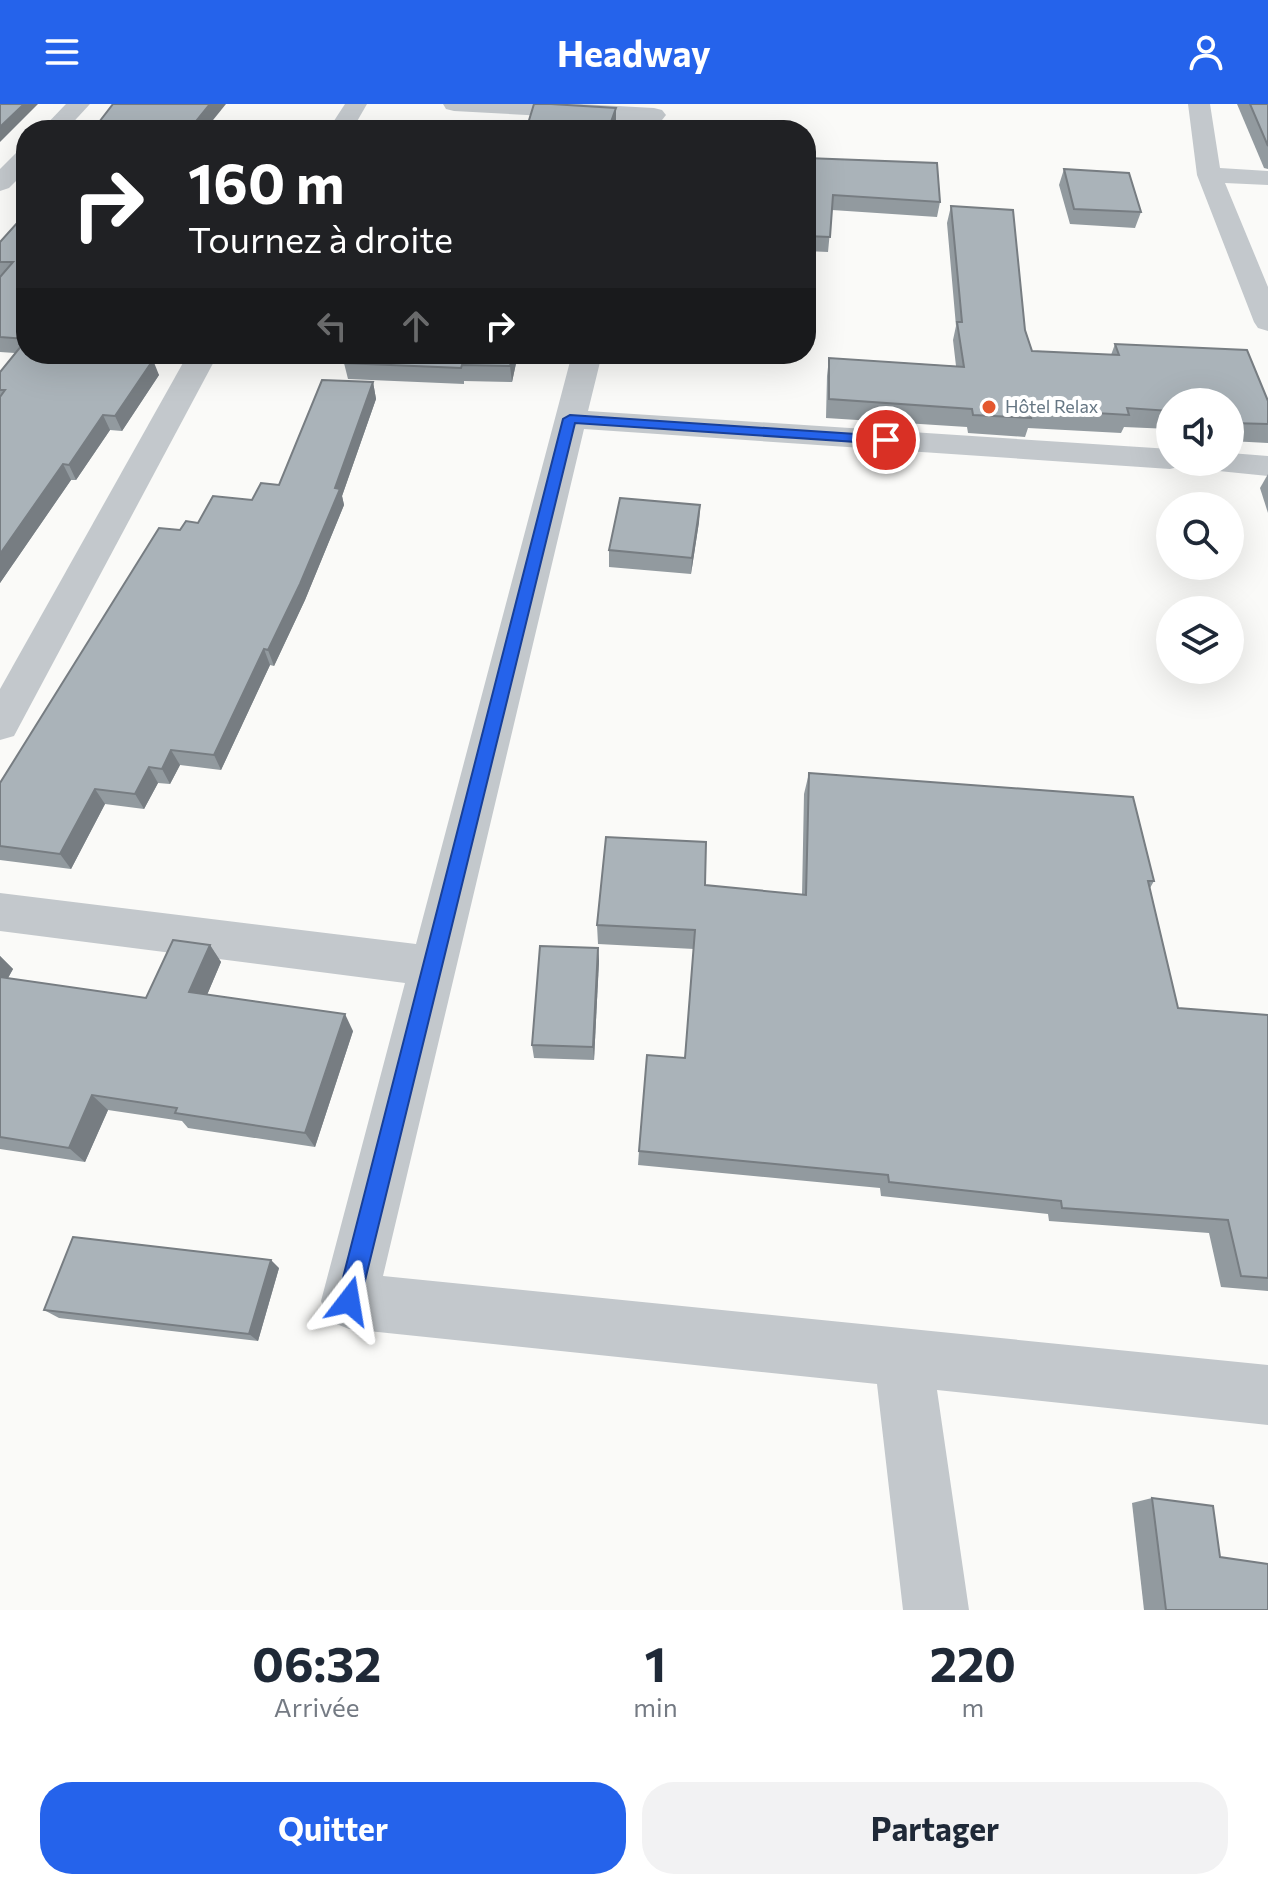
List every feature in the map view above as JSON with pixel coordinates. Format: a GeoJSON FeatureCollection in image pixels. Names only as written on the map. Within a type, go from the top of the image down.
{"type":"FeatureCollection","features":[{"type":"Feature","properties":{"kind":"street"},"geometry":{"type":"LineString","coordinates":[[63,120],[79,104]]}},
{"type":"Feature","properties":{"kind":"street"},"geometry":{"type":"LineString","coordinates":[[454,104],[653,116]]}},
{"type":"Feature","properties":{"kind":"street"},"geometry":{"type":"LineString","coordinates":[[1199,104],[1209,175],[1268,322]]}},
{"type":"Feature","properties":{"kind":"street"},"geometry":{"type":"LineString","coordinates":[[0,183],[16,167]]}},
{"type":"Feature","properties":{"kind":"street"},"geometry":{"type":"LineString","coordinates":[[1209,175],[1268,178]]}},
{"type":"Feature","properties":{"kind":"street"},"geometry":{"type":"LineString","coordinates":[[0,725],[198,364]]}},
{"type":"Feature","properties":{"kind":"street"},"geometry":{"type":"LineString","coordinates":[[584,364],[430,966],[349,1301],[1268,1395]]}},
{"type":"Feature","properties":{"kind":"street"},"geometry":{"type":"LineString","coordinates":[[570,419],[1156,458]]}},
{"type":"Feature","properties":{"kind":"street"},"geometry":{"type":"LineString","coordinates":[[1244,464],[1268,466]]}},
{"type":"Feature","properties":{"kind":"street"},"geometry":{"type":"LineString","coordinates":[[0,912],[430,966]]}},
{"type":"Feature","properties":{"kind":"street"},"geometry":{"type":"LineString","coordinates":[[903,1357],[936,1610]]}},
{"type":"Feature","properties":{"kind":"building"},"geometry":{"type":"Polygon","coordinates":[[[0,104],[24,104],[0,127],[0,104]]]}},
{"type":"Feature","properties":{"kind":"building"},"geometry":{"type":"Polygon","coordinates":[[[113,104],[210,104],[197,120],[101,120],[113,104]]]}},
{"type":"Feature","properties":{"kind":"building"},"geometry":{"type":"Polygon","coordinates":[[[534,104],[616,108],[612,120],[529,120],[534,104]]]}},
{"type":"Feature","properties":{"kind":"building"},"geometry":{"type":"Polygon","coordinates":[[[1250,104],[1268,104],[1268,146],[1250,104]]]}},
{"type":"Feature","properties":{"kind":"building"},"geometry":{"type":"Polygon","coordinates":[[[816,158],[937,163],[940,202],[833,195],[830,237],[816,236],[816,158]]]}},
{"type":"Feature","properties":{"kind":"building"},"geometry":{"type":"Polygon","coordinates":[[[1064,169],[1129,173],[1141,212],[1074,209],[1064,169]]]}},
{"type":"Feature","properties":{"kind":"building"},"geometry":{"type":"Polygon","coordinates":[[[951,206],[1013,210],[1025,330],[1032,351],[1119,355],[1115,344],[1247,350],[1268,401],[1268,424],[1244,423],[1244,388],[1156,388],[1156,410],[1127,408],[1129,415],[1029,409],[1031,418],[973,415],[972,409],[829,399],[829,358],[964,367],[957,322],[962,322],[951,206]]]}},
{"type":"Feature","properties":{"kind":"building"},"geometry":{"type":"Polygon","coordinates":[[[16,224],[16,338],[0,337],[0,277],[13,262],[0,262],[0,242],[16,224]]]}},
{"type":"Feature","properties":{"kind":"building"},"geometry":{"type":"Polygon","coordinates":[[[16,352],[16,364],[150,364],[115,416],[103,415],[69,465],[63,464],[0,554],[0,397],[5,390],[0,390],[0,372],[16,352]]]}},
{"type":"Feature","properties":{"kind":"building"},"geometry":{"type":"Polygon","coordinates":[[[367,364],[510,364],[462,365],[461,368],[367,364]]]}},
{"type":"Feature","properties":{"kind":"building"},"geometry":{"type":"Polygon","coordinates":[[[322,380],[373,382],[335,488],[340,489],[300,584],[268,650],[264,649],[214,755],[171,750],[162,769],[149,767],[135,794],[95,789],[60,854],[0,846],[0,783],[159,528],[180,530],[186,521],[198,523],[213,496],[252,500],[261,483],[279,485],[322,380]]]}},
{"type":"Feature","properties":{"kind":"building"},"geometry":{"type":"Polygon","coordinates":[[[620,498],[700,505],[692,558],[609,550],[620,498]]]}},
{"type":"Feature","properties":{"kind":"building"},"geometry":{"type":"Polygon","coordinates":[[[809,773],[1133,797],[1154,881],[1148,881],[1178,1008],[1268,1015],[1268,1278],[1241,1276],[1228,1220],[1062,1208],[1061,1201],[889,1182],[888,1175],[639,1151],[647,1055],[685,1058],[695,930],[597,925],[606,837],[706,842],[705,885],[806,895],[809,773]]]}},
{"type":"Feature","properties":{"kind":"building"},"geometry":{"type":"Polygon","coordinates":[[[173,940],[210,945],[189,992],[345,1014],[305,1133],[175,1113],[177,1108],[92,1095],[69,1148],[0,1137],[0,977],[146,998],[173,940]]]}},
{"type":"Feature","properties":{"kind":"building"},"geometry":{"type":"Polygon","coordinates":[[[540,946],[598,948],[593,1047],[532,1045],[540,946]]]}},
{"type":"Feature","properties":{"kind":"building"},"geometry":{"type":"Polygon","coordinates":[[[73,1237],[271,1260],[249,1334],[44,1310],[73,1237]]]}},
{"type":"Feature","properties":{"kind":"building"},"geometry":{"type":"Polygon","coordinates":[[[1152,1498],[1213,1506],[1220,1557],[1268,1564],[1268,1610],[1166,1610],[1152,1498]]]}},
{"type":"Feature","properties":{"kind":"place","name":"Hôtel Relax"},"geometry":{"type":"Point","coordinates":[989,407]}},
{"type":"Feature","properties":{"kind":"route"},"geometry":{"type":"LineString","coordinates":[[349,1301],[430,966],[570,419],[886,440]]}}]}
